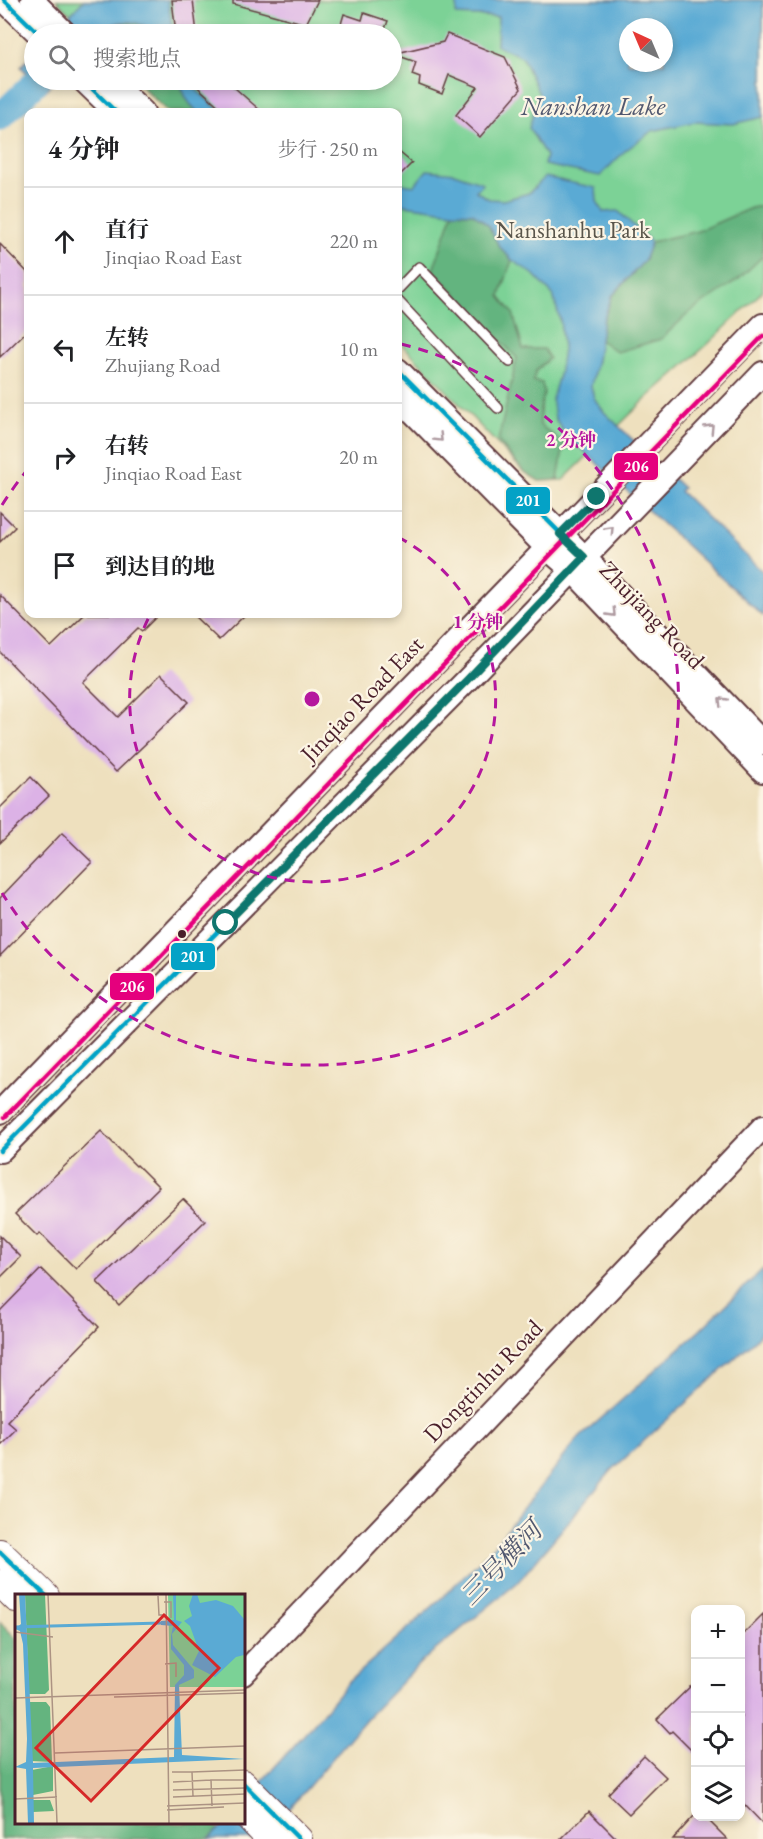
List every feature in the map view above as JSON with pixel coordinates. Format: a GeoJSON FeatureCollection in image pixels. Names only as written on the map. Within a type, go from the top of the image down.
{"type":"FeatureCollection","features":[{"type":"Feature","properties":{"kind":"main road"},"geometry":{"type":"LineString","coordinates":[[0,1552],[44,1594]]}},
{"type":"Feature","properties":{"kind":"main road"},"geometry":{"type":"LineString","coordinates":[[0,1583],[15,1598]]}},
{"type":"Feature","properties":{"kind":"main road"},"geometry":{"type":"LineString","coordinates":[[244,1784],[287,1837]]}},
{"type":"Feature","properties":{"kind":"main road"},"geometry":{"type":"LineString","coordinates":[[244,1813],[287,1837]]}},
{"type":"Feature","properties":{"kind":"street"},"geometry":{"type":"LineString","coordinates":[[4,0],[43,24]]}},
{"type":"Feature","properties":{"kind":"street"},"geometry":{"type":"LineString","coordinates":[[32,0],[49,24]]}},
{"type":"Feature","properties":{"kind":"street"},"geometry":{"type":"LineString","coordinates":[[93,90],[112,108]]}},
{"type":"Feature","properties":{"kind":"street"},"geometry":{"type":"LineString","coordinates":[[121,90],[139,108]]}},
{"type":"Feature","properties":{"kind":"street","name":"Jinqiao Road East"},"geometry":{"type":"LineString","coordinates":[[0,1112],[763,325]]}},
{"type":"Feature","properties":{"kind":"street"},"geometry":{"type":"LineString","coordinates":[[0,1151],[450,697],[763,372]]}},
{"type":"Feature","properties":{"kind":"street","name":"Zhujiang Road"},"geometry":{"type":"LineString","coordinates":[[402,374],[554,541]]}},
{"type":"Feature","properties":{"kind":"street","name":"Zhujiang Road"},"geometry":{"type":"LineString","coordinates":[[402,401],[554,541],[763,743]]}},
{"type":"Feature","properties":{"kind":"street","name":"Zhujiang Road"},"geometry":{"type":"LineString","coordinates":[[578,564],[763,771]]}},
{"type":"Feature","properties":{"kind":"street","name":"Dongtinhu Road"},"geometry":{"type":"LineString","coordinates":[[244,1673],[763,1126]]}},
{"type":"Feature","properties":{"kind":"lane"},"geometry":{"type":"LineString","coordinates":[[0,3],[4,0]]}},
{"type":"Feature","properties":{"kind":"lane"},"geometry":{"type":"LineString","coordinates":[[402,285],[420,267],[510,362]]}},
{"type":"Feature","properties":{"kind":"lane"},"geometry":{"type":"LineString","coordinates":[[402,306],[498,408]]}},
{"type":"Feature","properties":{"kind":"green space","name":"Nanshanhu Park"},"geometry":{"type":"Polygon","coordinates":[[[56,0],[763,0],[763,291],[647,398],[563,480],[539,481],[523,471],[402,344],[402,108],[164,108],[145,90],[402,90],[402,24],[80,24],[56,0]]]}},
{"type":"Feature","properties":{"kind":"green space"},"geometry":{"type":"Polygon","coordinates":[[[139,22],[143,24],[113,24],[139,22]]]}},
{"type":"Feature","properties":{"kind":"green space"},"geometry":{"type":"Polygon","coordinates":[[[145,90],[183,90],[194,108],[164,108],[145,90]]]}},
{"type":"Feature","properties":{"kind":"green space"},"geometry":{"type":"Polygon","coordinates":[[[763,206],[763,256],[739,279],[690,312],[661,339],[617,352],[600,340],[603,321],[612,296],[644,261],[651,242],[698,231],[751,208],[763,206]]]}},
{"type":"Feature","properties":{"kind":"green space"},"geometry":{"type":"Polygon","coordinates":[[[453,212],[473,213],[489,226],[499,246],[512,260],[500,296],[513,313],[523,349],[544,349],[549,358],[536,371],[533,381],[542,383],[544,393],[540,410],[540,425],[564,443],[558,480],[539,481],[523,471],[498,441],[517,358],[433,270],[453,212]]]}},
{"type":"Feature","properties":{"kind":"green space"},"geometry":{"type":"Polygon","coordinates":[[[0,1622],[15,1637],[15,1824],[213,1824],[219,1829],[209,1839],[0,1839],[0,1622]]]}},
{"type":"Feature","properties":{"kind":"water"},"geometry":{"type":"Polygon","coordinates":[[[84,0],[168,0],[172,24],[125,22],[61,24],[84,0]]]}},
{"type":"Feature","properties":{"kind":"water","name":"Nanshan Lake"},"geometry":{"type":"Polygon","coordinates":[[[456,0],[763,0],[763,117],[733,124],[694,122],[652,131],[625,151],[600,176],[544,165],[546,156],[529,128],[539,94],[522,57],[497,46],[498,17],[456,15],[456,0]]]}},
{"type":"Feature","properties":{"kind":"water"},"geometry":{"type":"Polygon","coordinates":[[[183,90],[196,90],[217,108],[194,108],[183,90]]]}},
{"type":"Feature","properties":{"kind":"water","name":"Nanshan Lake"},"geometry":{"type":"Polygon","coordinates":[[[427,170],[454,173],[483,183],[476,191],[489,199],[504,200],[529,193],[545,177],[596,188],[597,201],[603,212],[618,211],[651,242],[644,261],[612,296],[603,321],[591,386],[594,398],[604,412],[683,488],[680,491],[763,572],[763,616],[561,428],[555,418],[552,399],[563,349],[560,320],[553,295],[533,274],[512,260],[499,246],[489,226],[473,213],[402,205],[402,184],[414,186],[427,170]]]}},
{"type":"Feature","properties":{"kind":"water","name":"三号横河"},"geometry":{"type":"Polygon","coordinates":[[[763,1269],[763,1330],[757,1338],[612,1470],[517,1583],[421,1662],[366,1719],[264,1839],[209,1839],[224,1824],[244,1824],[244,1801],[348,1682],[489,1552],[577,1440],[699,1331],[763,1269]]]}},
{"type":"Feature","properties":{"kind":"building"},"geometry":{"type":"Polygon","coordinates":[[[172,0],[193,0],[196,24],[175,24],[172,0]]]}},
{"type":"Feature","properties":{"kind":"building"},"geometry":{"type":"Polygon","coordinates":[[[233,0],[318,0],[306,24],[233,4],[233,0]]]}},
{"type":"Feature","properties":{"kind":"building"},"geometry":{"type":"Polygon","coordinates":[[[364,13],[388,21],[387,24],[341,24],[344,14],[362,20],[364,13]]]}},
{"type":"Feature","properties":{"kind":"building"},"geometry":{"type":"Polygon","coordinates":[[[447,34],[505,57],[521,89],[480,137],[456,115],[478,87],[449,75],[442,94],[419,85],[420,78],[412,75],[416,62],[402,57],[402,52],[443,42],[447,34]]]}},
{"type":"Feature","properties":{"kind":"building"},"geometry":{"type":"Polygon","coordinates":[[[201,90],[237,90],[258,108],[221,108],[201,90]]]}},
{"type":"Feature","properties":{"kind":"building"},"geometry":{"type":"Polygon","coordinates":[[[402,154],[412,163],[402,173],[402,154]]]}},
{"type":"Feature","properties":{"kind":"building"},"geometry":{"type":"Polygon","coordinates":[[[0,244],[24,269],[24,334],[0,357],[0,244]]]}},
{"type":"Feature","properties":{"kind":"building"},"geometry":{"type":"Polygon","coordinates":[[[0,512],[15,527],[0,542],[0,512]]]}},
{"type":"Feature","properties":{"kind":"building"},"geometry":{"type":"Polygon","coordinates":[[[0,595],[51,647],[81,618],[155,618],[142,631],[138,628],[83,682],[118,717],[161,674],[189,702],[116,772],[0,652],[0,595]]]}},
{"type":"Feature","properties":{"kind":"building"},"geometry":{"type":"Polygon","coordinates":[[[196,618],[242,618],[219,640],[196,618]]]}},
{"type":"Feature","properties":{"kind":"building"},"geometry":{"type":"Polygon","coordinates":[[[31,777],[49,796],[0,843],[0,808],[31,777]]]}},
{"type":"Feature","properties":{"kind":"building"},"geometry":{"type":"Polygon","coordinates":[[[62,833],[92,862],[0,956],[0,898],[62,833]]]}},
{"type":"Feature","properties":{"kind":"building"},"geometry":{"type":"Polygon","coordinates":[[[101,1131],[159,1187],[76,1269],[40,1233],[37,1236],[15,1214],[101,1131]]]}},
{"type":"Feature","properties":{"kind":"building"},"geometry":{"type":"Polygon","coordinates":[[[183,1199],[205,1221],[119,1305],[97,1282],[183,1199]]]}},
{"type":"Feature","properties":{"kind":"building"},"geometry":{"type":"Polygon","coordinates":[[[0,1236],[21,1257],[0,1278],[0,1236]]]}},
{"type":"Feature","properties":{"kind":"building"},"geometry":{"type":"Polygon","coordinates":[[[41,1269],[99,1327],[7,1421],[16,1429],[0,1445],[0,1311],[41,1269]]]}},
{"type":"Feature","properties":{"kind":"building"},"geometry":{"type":"Polygon","coordinates":[[[763,1614],[763,1824],[745,1805],[745,1632],[763,1614]]]}},
{"type":"Feature","properties":{"kind":"building"},"geometry":{"type":"Polygon","coordinates":[[[691,1686],[691,1750],[657,1719],[691,1686]]]}},
{"type":"Feature","properties":{"kind":"building"},"geometry":{"type":"Polygon","coordinates":[[[644,1756],[666,1777],[629,1814],[608,1794],[644,1756]]]}},
{"type":"Feature","properties":{"kind":"building"},"geometry":{"type":"Polygon","coordinates":[[[589,1811],[617,1839],[561,1839],[589,1811]]]}},
{"type":"Feature","properties":{"kind":"building"},"geometry":{"type":"Polygon","coordinates":[[[691,1819],[709,1821],[727,1839],[673,1839],[691,1819]]]}},
{"type":"Feature","properties":{"kind":"waterway"},"geometry":{"type":"LineString","coordinates":[[0,117],[28,90]]}},
{"type":"Feature","properties":{"kind":"transit line","name":"201"},"geometry":{"type":"LineString","coordinates":[[4,0],[29,24]]}},
{"type":"Feature","properties":{"kind":"transit line","name":"201"},"geometry":{"type":"LineString","coordinates":[[93,90],[112,108]]}},
{"type":"Feature","properties":{"kind":"transit line","name":"206"},"geometry":{"type":"LineString","coordinates":[[5,1117],[763,336]]}},
{"type":"Feature","properties":{"kind":"transit line","name":"201"},"geometry":{"type":"LineString","coordinates":[[0,1151],[467,680],[584,557],[402,374]]}},
{"type":"Feature","properties":{"kind":"transit line","name":"201"},"geometry":{"type":"LineString","coordinates":[[0,1552],[44,1594]]}},
{"type":"Feature","properties":{"kind":"transit line","name":"201"},"geometry":{"type":"LineString","coordinates":[[244,1784],[299,1839]]}},
{"type":"Feature","properties":{"kind":"route"},"geometry":{"type":"LineString","coordinates":[[226,923],[467,680],[584,557],[560,534],[597,497]]}}]}
